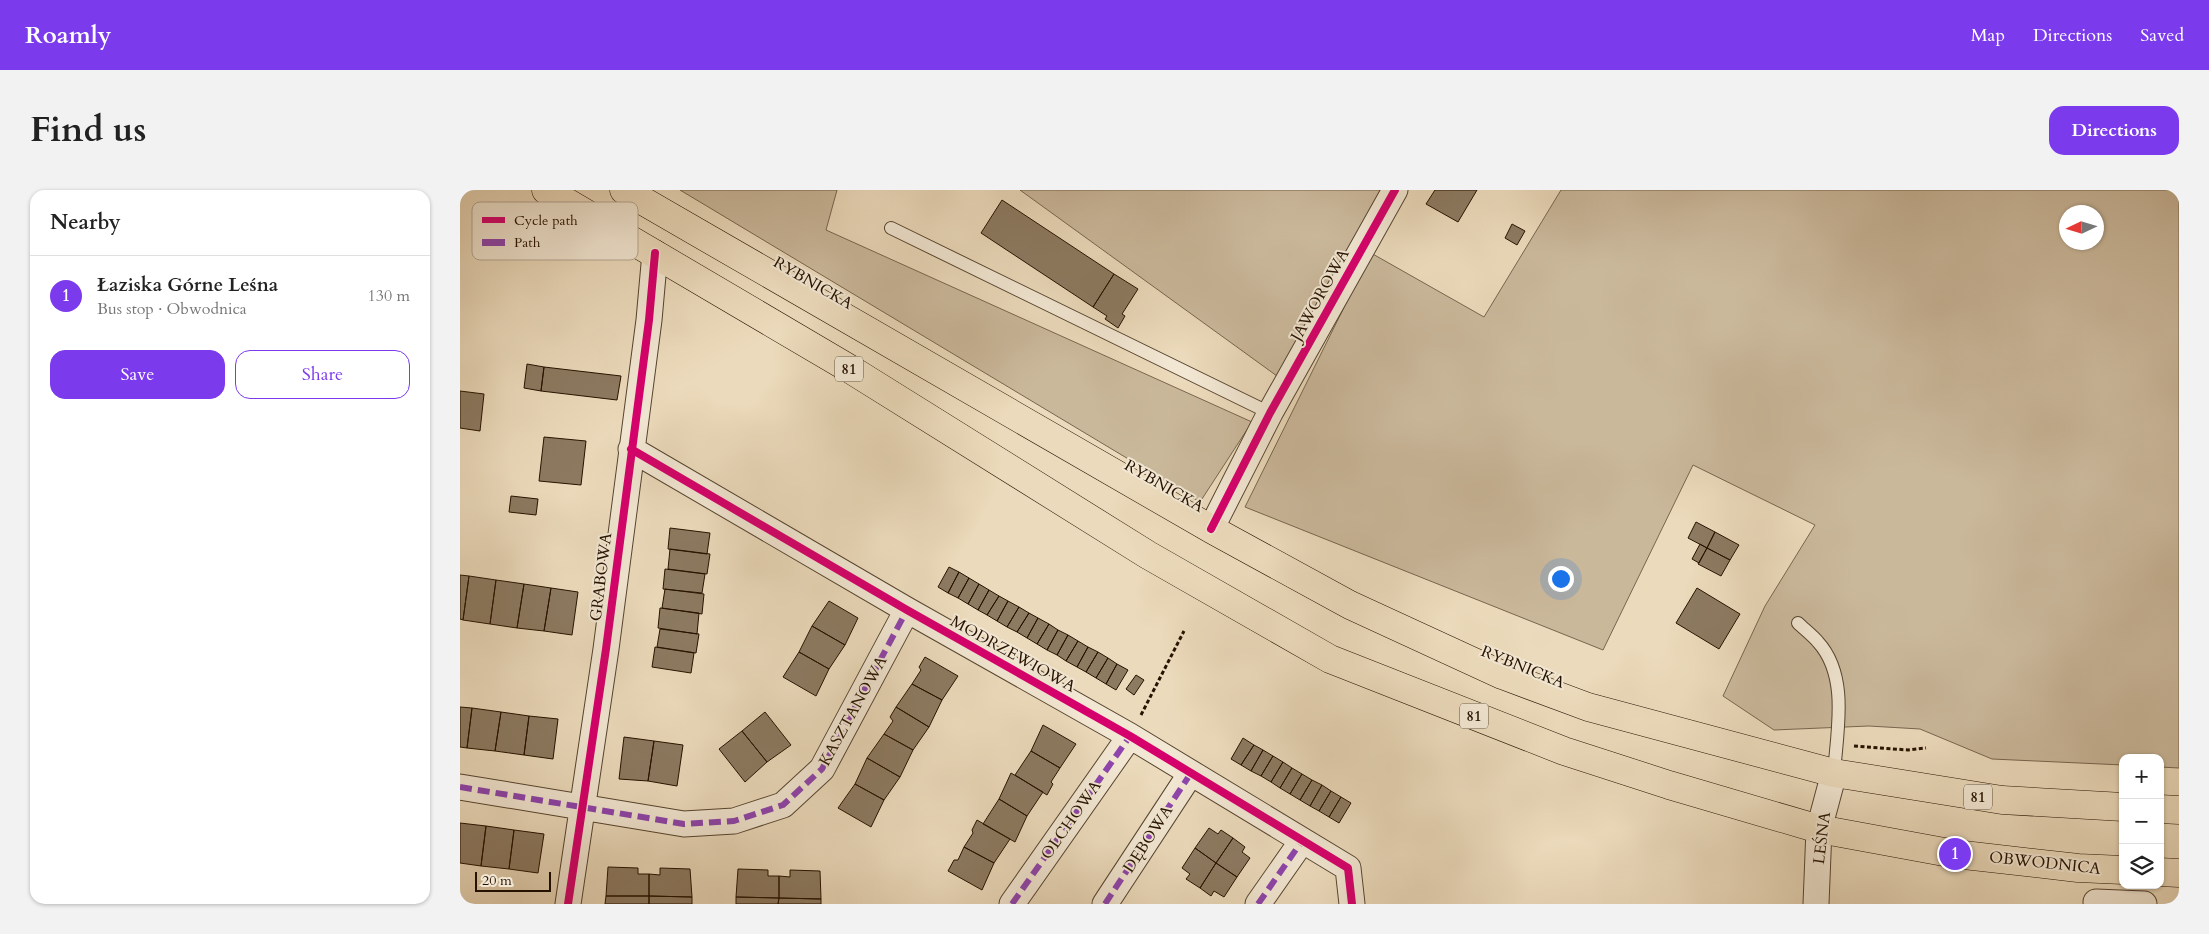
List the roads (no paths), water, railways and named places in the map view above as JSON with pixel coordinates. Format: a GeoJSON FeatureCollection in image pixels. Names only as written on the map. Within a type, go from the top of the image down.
{"type":"FeatureCollection","features":[{"type":"Feature","properties":{"kind":"main road","name":"81"},"geometry":{"type":"LineString","coordinates":[[546,190],[567,202]]}},
{"type":"Feature","properties":{"kind":"main road","name":"RYBNICKA"},"geometry":{"type":"LineString","coordinates":[[624,190],[1211,529],[1350,605],[1502,676],[1588,707],[1834,773]]}},
{"type":"Feature","properties":{"kind":"main road","name":"81"},"geometry":{"type":"LineString","coordinates":[[638,243],[850,370],[1148,555],[1330,660],[1564,751],[1669,785],[1820,829]]}},
{"type":"Feature","properties":{"kind":"main road","name":"81"},"geometry":{"type":"LineString","coordinates":[[1834,773],[2002,800],[2119,807]]}},
{"type":"Feature","properties":{"kind":"main road"},"geometry":{"type":"LineString","coordinates":[[2164,809],[2179,810]]}},
{"type":"Feature","properties":{"kind":"main road","name":"OBWODNICA"},"geometry":{"type":"LineString","coordinates":[[1820,829],[1956,854],[2078,868],[2119,870]]}},
{"type":"Feature","properties":{"kind":"main road"},"geometry":{"type":"LineString","coordinates":[[2164,872],[2179,873]]}},
{"type":"Feature","properties":{"kind":"street","name":"JAWOROWA"},"geometry":{"type":"LineString","coordinates":[[1211,529],[1270,413],[1395,190]]}},
{"type":"Feature","properties":{"kind":"street","name":"GRABOWA"},"geometry":{"type":"LineString","coordinates":[[568,904],[606,649],[649,320],[655,253]]}},
{"type":"Feature","properties":{"kind":"street","name":"MODRZEWIOWA"},"geometry":{"type":"LineString","coordinates":[[631,449],[907,610],[1130,736],[1348,868],[1352,904]]}},
{"type":"Feature","properties":{"kind":"street","name":"KASZTANOWA"},"geometry":{"type":"LineString","coordinates":[[582,806],[684,824],[734,821],[783,805],[822,769],[907,610]]}},
{"type":"Feature","properties":{"kind":"street","name":"OLCHOWA"},"geometry":{"type":"LineString","coordinates":[[1012,904],[1130,736]]}},
{"type":"Feature","properties":{"kind":"street","name":"DĘBOWA"},"geometry":{"type":"LineString","coordinates":[[1105,904],[1191,773]]}},
{"type":"Feature","properties":{"kind":"street","name":"LEŚNA"},"geometry":{"type":"LineString","coordinates":[[1816,904],[1820,829],[1834,773]]}},
{"type":"Feature","properties":{"kind":"street"},"geometry":{"type":"LineString","coordinates":[[460,787],[582,806]]}},
{"type":"Feature","properties":{"kind":"street"},"geometry":{"type":"LineString","coordinates":[[1258,904],[1302,841]]}},
{"type":"Feature","properties":{"kind":"street"},"geometry":{"type":"LineString","coordinates":[[2096,902],[2144,904]]}},
{"type":"Feature","properties":{"kind":"lane"},"geometry":{"type":"LineString","coordinates":[[891,228],[1270,413]]}},
{"type":"Feature","properties":{"kind":"lane"},"geometry":{"type":"LineString","coordinates":[[1798,623],[1819,643],[1832,667],[1840,699],[1834,773]]}},
{"type":"Feature","properties":{"kind":"place","name":"Łaziska Górne Leśna"},"geometry":{"type":"Point","coordinates":[1955,854]}}]}
